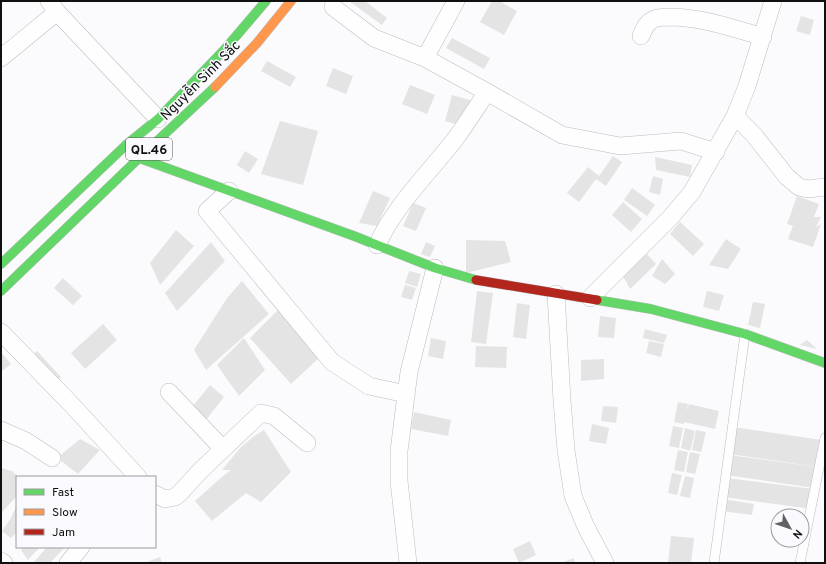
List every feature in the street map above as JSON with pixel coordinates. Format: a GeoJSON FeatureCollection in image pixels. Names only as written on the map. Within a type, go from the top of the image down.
{"type":"FeatureCollection","features":[{"type":"Feature","properties":{"kind":"main road","name":"Nguyễn Sinh Sắc"},"geometry":{"type":"LineString","coordinates":[[1,264],[126,145],[158,119],[225,49],[266,1]]}},
{"type":"Feature","properties":{"kind":"main road","name":"Nguyễn Sinh Sắc"},"geometry":{"type":"LineString","coordinates":[[1,291],[139,158],[208,94],[257,43],[291,1]]}},
{"type":"Feature","properties":{"kind":"main road"},"geometry":{"type":"LineString","coordinates":[[139,158],[378,245],[435,268],[480,281],[651,309],[745,334],[825,363]]}},
{"type":"Feature","properties":{"kind":"street"},"geometry":{"type":"LineString","coordinates":[[425,58],[456,1]]}},
{"type":"Feature","properties":{"kind":"street"},"geometry":{"type":"LineString","coordinates":[[590,298],[675,213],[692,192],[735,116],[747,86],[773,1]]}},
{"type":"Feature","properties":{"kind":"street"},"geometry":{"type":"LineString","coordinates":[[1,58],[53,7],[158,119]]}},
{"type":"Feature","properties":{"kind":"street"},"geometry":{"type":"LineString","coordinates":[[333,8],[374,38],[425,58],[562,135],[620,146],[681,141],[716,152]]}},
{"type":"Feature","properties":{"kind":"street"},"geometry":{"type":"LineString","coordinates":[[641,36],[646,24],[650,21],[668,17],[690,18],[707,21],[763,37]]}},
{"type":"Feature","properties":{"kind":"street"},"geometry":{"type":"LineString","coordinates":[[378,245],[382,235],[411,191],[456,137],[487,92]]}},
{"type":"Feature","properties":{"kind":"street"},"geometry":{"type":"LineString","coordinates":[[735,116],[754,135],[787,178],[799,187],[808,189],[825,187]]}},
{"type":"Feature","properties":{"kind":"street"},"geometry":{"type":"LineString","coordinates":[[229,191],[206,211],[332,362],[369,386],[406,394]]}},
{"type":"Feature","properties":{"kind":"street"},"geometry":{"type":"LineString","coordinates":[[408,563],[399,480],[399,451],[409,372],[435,268]]}},
{"type":"Feature","properties":{"kind":"street"},"geometry":{"type":"LineString","coordinates":[[556,294],[566,450],[573,496],[586,528],[605,563]]}},
{"type":"Feature","properties":{"kind":"street"},"geometry":{"type":"LineString","coordinates":[[1,332],[71,404],[137,476]]}},
{"type":"Feature","properties":{"kind":"street"},"geometry":{"type":"LineString","coordinates":[[169,392],[223,448]]}},
{"type":"Feature","properties":{"kind":"street"},"geometry":{"type":"LineString","coordinates":[[156,494],[165,499],[175,497],[223,448],[261,413],[274,416],[307,442]]}},
{"type":"Feature","properties":{"kind":"street"},"geometry":{"type":"LineString","coordinates":[[1,430],[26,441],[52,458]]}},
{"type":"Feature","properties":{"kind":"street"},"geometry":{"type":"LineString","coordinates":[[68,563],[80,548]]}},
{"type":"Feature","properties":{"kind":"lane"},"geometry":{"type":"LineString","coordinates":[[714,563],[745,334]]}},
{"type":"Feature","properties":{"kind":"lane"},"geometry":{"type":"LineString","coordinates":[[800,563],[825,438]]}},
{"type":"Feature","properties":{"kind":"building"},"geometry":{"type":"Polygon","coordinates":[[[349,1],[365,1],[387,18],[382,25],[349,1]]]}},
{"type":"Feature","properties":{"kind":"building"},"geometry":{"type":"Polygon","coordinates":[[[492,1],[499,1],[517,11],[504,35],[480,22],[492,1]]]}},
{"type":"Feature","properties":{"kind":"building"},"geometry":{"type":"Polygon","coordinates":[[[801,16],[814,20],[810,35],[796,31],[801,16]]]}},
{"type":"Feature","properties":{"kind":"building"},"geometry":{"type":"Polygon","coordinates":[[[452,38],[490,58],[484,69],[446,48],[452,38]]]}},
{"type":"Feature","properties":{"kind":"building"},"geometry":{"type":"Polygon","coordinates":[[[267,61],[296,77],[290,87],[261,71],[267,61]]]}},
{"type":"Feature","properties":{"kind":"building"},"geometry":{"type":"Polygon","coordinates":[[[333,68],[353,76],[346,94],[326,86],[333,68]]]}},
{"type":"Feature","properties":{"kind":"building"},"geometry":{"type":"Polygon","coordinates":[[[410,85],[435,95],[427,114],[402,104],[410,85]]]}},
{"type":"Feature","properties":{"kind":"building"},"geometry":{"type":"Polygon","coordinates":[[[452,95],[473,101],[459,125],[445,121],[452,95]]]}},
{"type":"Feature","properties":{"kind":"building"},"geometry":{"type":"Polygon","coordinates":[[[280,121],[318,131],[303,185],[261,174],[280,121]]]}},
{"type":"Feature","properties":{"kind":"building"},"geometry":{"type":"Polygon","coordinates":[[[245,151],[258,159],[249,173],[237,165],[245,151]]]}},
{"type":"Feature","properties":{"kind":"building"},"geometry":{"type":"Polygon","coordinates":[[[613,156],[622,162],[606,186],[596,179],[579,202],[567,193],[588,167],[599,176],[613,156]]]}},
{"type":"Feature","properties":{"kind":"building"},"geometry":{"type":"Polygon","coordinates":[[[655,157],[692,165],[690,177],[656,170],[655,157]]]}},
{"type":"Feature","properties":{"kind":"building"},"geometry":{"type":"Polygon","coordinates":[[[653,176],[663,179],[660,195],[649,192],[653,176]]]}},
{"type":"Feature","properties":{"kind":"building"},"geometry":{"type":"Polygon","coordinates":[[[632,188],[655,205],[647,216],[624,200],[632,188]]]}},
{"type":"Feature","properties":{"kind":"building"},"geometry":{"type":"Polygon","coordinates":[[[373,191],[390,198],[377,226],[359,223],[373,191]]]}},
{"type":"Feature","properties":{"kind":"building"},"geometry":{"type":"Polygon","coordinates":[[[797,196],[819,204],[814,217],[821,217],[816,227],[821,224],[813,247],[788,239],[793,226],[787,224],[797,196]]]}},
{"type":"Feature","properties":{"kind":"building"},"geometry":{"type":"Polygon","coordinates":[[[623,202],[642,219],[631,232],[612,215],[623,202]]]}},
{"type":"Feature","properties":{"kind":"building"},"geometry":{"type":"Polygon","coordinates":[[[413,203],[426,208],[416,231],[403,226],[413,203]]]}},
{"type":"Feature","properties":{"kind":"building"},"geometry":{"type":"Polygon","coordinates":[[[680,222],[704,244],[693,256],[670,234],[680,222]]]}},
{"type":"Feature","properties":{"kind":"building"},"geometry":{"type":"Polygon","coordinates":[[[176,230],[194,246],[160,285],[150,263],[176,230]]]}},
{"type":"Feature","properties":{"kind":"building"},"geometry":{"type":"Polygon","coordinates":[[[726,239],[741,249],[728,269],[709,265],[726,239]]]}},
{"type":"Feature","properties":{"kind":"building"},"geometry":{"type":"Polygon","coordinates":[[[466,240],[505,241],[511,262],[466,273],[466,240]]]}},
{"type":"Feature","properties":{"kind":"building"},"geometry":{"type":"Polygon","coordinates":[[[211,242],[225,261],[177,311],[165,293],[211,242]]]}},
{"type":"Feature","properties":{"kind":"building"},"geometry":{"type":"Polygon","coordinates":[[[426,242],[435,246],[430,257],[421,254],[426,242]]]}},
{"type":"Feature","properties":{"kind":"building"},"geometry":{"type":"Polygon","coordinates":[[[647,254],[656,264],[630,289],[623,276],[647,254]]]}},
{"type":"Feature","properties":{"kind":"building"},"geometry":{"type":"Polygon","coordinates":[[[662,259],[675,274],[665,284],[652,276],[662,259]]]}},
{"type":"Feature","properties":{"kind":"building"},"geometry":{"type":"Polygon","coordinates":[[[409,271],[421,274],[417,287],[405,283],[409,271]]]}},
{"type":"Feature","properties":{"kind":"building"},"geometry":{"type":"Polygon","coordinates":[[[63,278],[82,296],[73,305],[54,288],[63,278]]]}},
{"type":"Feature","properties":{"kind":"building"},"geometry":{"type":"Polygon","coordinates":[[[242,281],[269,314],[206,370],[194,350],[227,298],[242,281]]]}},
{"type":"Feature","properties":{"kind":"building"},"geometry":{"type":"Polygon","coordinates":[[[405,285],[416,288],[412,300],[401,297],[405,285]]]}},
{"type":"Feature","properties":{"kind":"building"},"geometry":{"type":"Polygon","coordinates":[[[477,291],[493,293],[486,344],[471,342],[477,291]]]}},
{"type":"Feature","properties":{"kind":"building"},"geometry":{"type":"Polygon","coordinates":[[[707,291],[724,295],[719,311],[703,307],[707,291]]]}},
{"type":"Feature","properties":{"kind":"building"},"geometry":{"type":"Polygon","coordinates":[[[753,302],[765,304],[760,328],[748,325],[753,302]]]}},
{"type":"Feature","properties":{"kind":"building"},"geometry":{"type":"Polygon","coordinates":[[[517,303],[530,305],[526,339],[513,337],[517,303]]]}},
{"type":"Feature","properties":{"kind":"building"},"geometry":{"type":"Polygon","coordinates":[[[278,310],[321,356],[291,384],[250,338],[278,310]]]}},
{"type":"Feature","properties":{"kind":"building"},"geometry":{"type":"Polygon","coordinates":[[[600,316],[616,318],[614,338],[598,337],[600,316]]]}},
{"type":"Feature","properties":{"kind":"building"},"geometry":{"type":"Polygon","coordinates":[[[103,324],[117,340],[85,369],[71,353],[103,324]]]}},
{"type":"Feature","properties":{"kind":"building"},"geometry":{"type":"Polygon","coordinates":[[[645,329],[667,335],[664,343],[643,338],[645,329]]]}},
{"type":"Feature","properties":{"kind":"building"},"geometry":{"type":"Polygon","coordinates":[[[244,338],[265,370],[239,396],[217,365],[244,338]]]}},
{"type":"Feature","properties":{"kind":"building"},"geometry":{"type":"Polygon","coordinates":[[[431,338],[446,341],[443,359],[428,356],[431,338]]]}},
{"type":"Feature","properties":{"kind":"building"},"geometry":{"type":"Polygon","coordinates":[[[807,340],[817,349],[800,345],[807,340]]]}},
{"type":"Feature","properties":{"kind":"building"},"geometry":{"type":"Polygon","coordinates":[[[649,341],[664,344],[661,357],[646,353],[649,341]]]}},
{"type":"Feature","properties":{"kind":"building"},"geometry":{"type":"Polygon","coordinates":[[[476,346],[507,347],[506,368],[475,367],[476,346]]]}},
{"type":"Feature","properties":{"kind":"building"},"geometry":{"type":"Polygon","coordinates":[[[37,351],[61,377],[52,386],[28,360],[37,351]]]}},
{"type":"Feature","properties":{"kind":"building"},"geometry":{"type":"Polygon","coordinates":[[[1,352],[11,364],[1,372],[1,352]]]}},
{"type":"Feature","properties":{"kind":"building"},"geometry":{"type":"Polygon","coordinates":[[[604,359],[604,379],[581,381],[581,360],[604,359]]]}},
{"type":"Feature","properties":{"kind":"building"},"geometry":{"type":"Polygon","coordinates":[[[210,385],[224,397],[199,429],[188,412],[210,385]]]}},
{"type":"Feature","properties":{"kind":"building"},"geometry":{"type":"Polygon","coordinates":[[[678,402],[688,404],[687,411],[689,404],[719,411],[715,429],[684,422],[684,424],[674,422],[678,402]]]}},
{"type":"Feature","properties":{"kind":"building"},"geometry":{"type":"Polygon","coordinates":[[[603,406],[618,407],[616,423],[601,421],[603,406]]]}},
{"type":"Feature","properties":{"kind":"building"},"geometry":{"type":"Polygon","coordinates":[[[414,412],[451,420],[448,436],[411,429],[414,412]]]}},
{"type":"Feature","properties":{"kind":"building"},"geometry":{"type":"Polygon","coordinates":[[[592,424],[609,428],[606,444],[589,441],[592,424]]]}},
{"type":"Feature","properties":{"kind":"building"},"geometry":{"type":"Polygon","coordinates":[[[673,426],[683,428],[679,448],[669,446],[673,426]]]}},
{"type":"Feature","properties":{"kind":"building"},"geometry":{"type":"Polygon","coordinates":[[[733,427],[822,440],[818,467],[729,454],[733,427]]]}},
{"type":"Feature","properties":{"kind":"building"},"geometry":{"type":"Polygon","coordinates":[[[685,428],[695,431],[690,451],[681,448],[685,428]]]}},
{"type":"Feature","properties":{"kind":"building"},"geometry":{"type":"Polygon","coordinates":[[[264,430],[291,472],[261,502],[246,493],[212,521],[195,501],[231,470],[222,470],[240,448],[264,430]]]}},
{"type":"Feature","properties":{"kind":"building"},"geometry":{"type":"Polygon","coordinates":[[[696,430],[706,432],[701,452],[692,450],[696,430]]]}},
{"type":"Feature","properties":{"kind":"building"},"geometry":{"type":"Polygon","coordinates":[[[80,439],[100,450],[78,474],[57,458],[80,439]]]}},
{"type":"Feature","properties":{"kind":"building"},"geometry":{"type":"Polygon","coordinates":[[[678,450],[688,452],[684,472],[674,470],[678,450]]]}},
{"type":"Feature","properties":{"kind":"building"},"geometry":{"type":"Polygon","coordinates":[[[690,452],[700,454],[695,474],[686,472],[690,452]]]}},
{"type":"Feature","properties":{"kind":"building"},"geometry":{"type":"Polygon","coordinates":[[[729,455],[817,467],[814,488],[726,475],[729,455]]]}},
{"type":"Feature","properties":{"kind":"building"},"geometry":{"type":"Polygon","coordinates":[[[1,468],[12,471],[17,476],[16,497],[1,513],[1,468]]]}},
{"type":"Feature","properties":{"kind":"building"},"geometry":{"type":"Polygon","coordinates":[[[672,473],[682,475],[677,495],[668,493],[672,473]]]}},
{"type":"Feature","properties":{"kind":"building"},"geometry":{"type":"Polygon","coordinates":[[[685,476],[694,478],[690,498],[680,496],[685,476]]]}},
{"type":"Feature","properties":{"kind":"building"},"geometry":{"type":"Polygon","coordinates":[[[726,478],[813,489],[811,509],[723,497],[726,478]]]}},
{"type":"Feature","properties":{"kind":"building"},"geometry":{"type":"Polygon","coordinates":[[[723,499],[754,504],[752,515],[721,511],[723,499]]]}},
{"type":"Feature","properties":{"kind":"building"},"geometry":{"type":"Polygon","coordinates":[[[16,506],[16,533],[11,538],[2,531],[11,518],[16,506]]]}},
{"type":"Feature","properties":{"kind":"building"},"geometry":{"type":"Polygon","coordinates":[[[671,536],[694,538],[691,563],[668,563],[671,536]]]}},
{"type":"Feature","properties":{"kind":"building"},"geometry":{"type":"Polygon","coordinates":[[[530,541],[536,555],[519,563],[513,549],[530,541]]]}},
{"type":"Feature","properties":{"kind":"building"},"geometry":{"type":"Polygon","coordinates":[[[23,548],[39,548],[28,560],[21,550],[23,548]]]}},
{"type":"Feature","properties":{"kind":"building"},"geometry":{"type":"Polygon","coordinates":[[[46,548],[64,548],[50,563],[33,563],[46,548]]]}},
{"type":"Feature","properties":{"kind":"building"},"geometry":{"type":"Polygon","coordinates":[[[160,557],[162,563],[144,563],[160,557]]]}},
{"type":"Feature","properties":{"kind":"building"},"geometry":{"type":"Polygon","coordinates":[[[574,558],[575,563],[560,563],[574,558]]]}},
{"type":"Feature","properties":{"kind":"traffic: fast"},"geometry":{"type":"LineString","coordinates":[[1,264],[126,145],[158,119],[225,49],[266,1]]}},
{"type":"Feature","properties":{"kind":"traffic: fast"},"geometry":{"type":"LineString","coordinates":[[1,291],[215,87]]}},
{"type":"Feature","properties":{"kind":"traffic: fast"},"geometry":{"type":"LineString","coordinates":[[139,158],[354,236],[435,268],[476,280]]}},
{"type":"Feature","properties":{"kind":"traffic: fast"},"geometry":{"type":"LineString","coordinates":[[597,300],[651,309],[745,334],[825,363]]}},
{"type":"Feature","properties":{"kind":"traffic: slow"},"geometry":{"type":"LineString","coordinates":[[215,87],[257,43],[291,1]]}},
{"type":"Feature","properties":{"kind":"traffic: jam"},"geometry":{"type":"LineString","coordinates":[[476,280],[597,300]]}}]}
